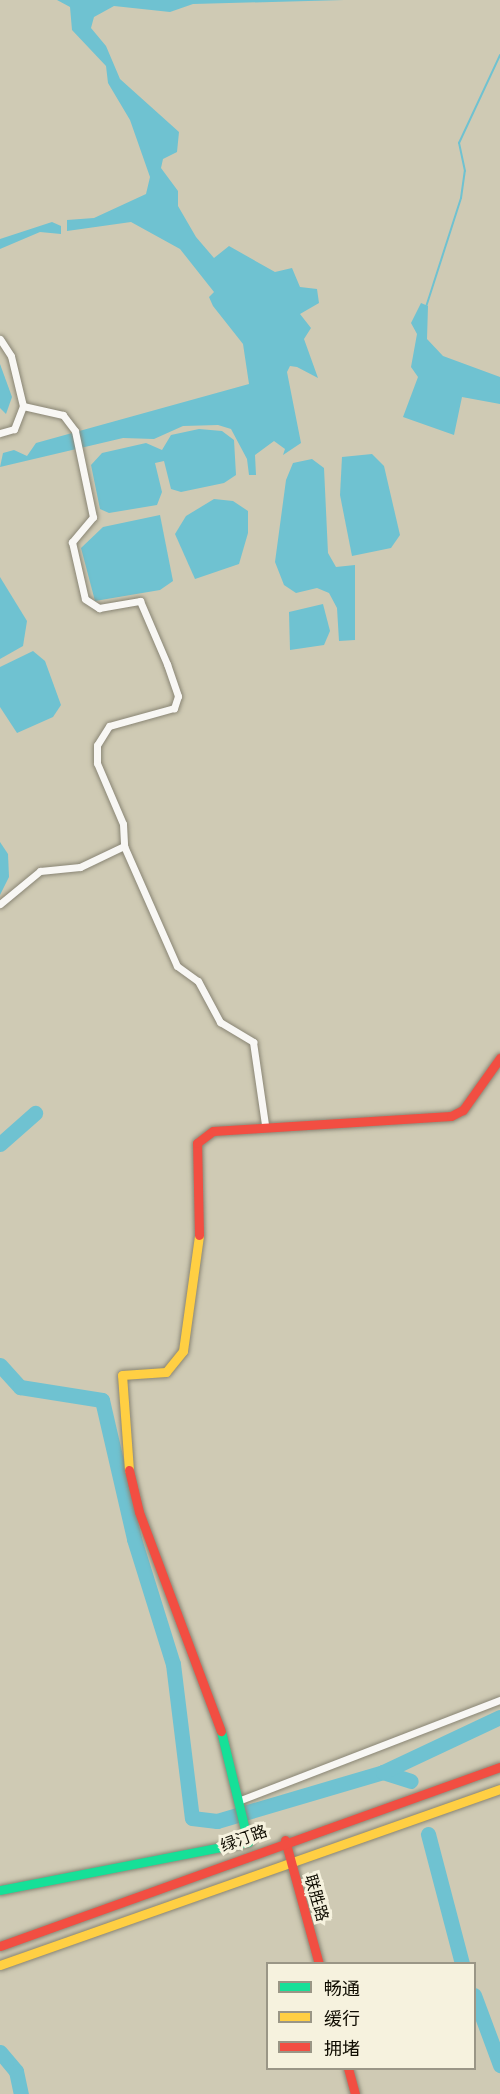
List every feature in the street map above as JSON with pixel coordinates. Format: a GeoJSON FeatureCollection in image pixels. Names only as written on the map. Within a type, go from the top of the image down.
{"type":"FeatureCollection","features":[{"type":"Feature","properties":{"kind":"street"},"geometry":{"type":"LineString","coordinates":[[0,339],[11,356],[23,406],[14,429],[0,433]]}},
{"type":"Feature","properties":{"kind":"street"},"geometry":{"type":"LineString","coordinates":[[23,406],[63,415],[75,431],[93,517],[72,542],[85,599],[99,608],[140,601],[178,696],[167,711],[109,726],[97,745],[97,763],[123,824],[124,846],[177,966],[198,981],[220,1022],[253,1042],[265,1124]]}},
{"type":"Feature","properties":{"kind":"street"},"geometry":{"type":"LineString","coordinates":[[0,904],[40,871],[80,867],[124,846]]}},
{"type":"Feature","properties":{"kind":"street"},"geometry":{"type":"LineString","coordinates":[[0,1890],[248,1842],[218,1719],[127,1469],[122,1375],[166,1372],[183,1351],[200,1253],[197,1143],[213,1131],[265,1124],[451,1116],[463,1110],[488,1068],[500,1058]]}},
{"type":"Feature","properties":{"kind":"street"},"geometry":{"type":"LineString","coordinates":[[239,1805],[500,1700]]}},
{"type":"Feature","properties":{"kind":"street","name":"绿汀路"},"geometry":{"type":"LineString","coordinates":[[0,1946],[285,1840],[500,1767]]}},
{"type":"Feature","properties":{"kind":"street"},"geometry":{"type":"LineString","coordinates":[[0,1965],[291,1861],[500,1790]]}},
{"type":"Feature","properties":{"kind":"street","name":"联胜路"},"geometry":{"type":"LineString","coordinates":[[285,1840],[318,1962]]}},
{"type":"Feature","properties":{"kind":"street"},"geometry":{"type":"LineString","coordinates":[[349,2070],[356,2094]]}},
{"type":"Feature","properties":{"kind":"water"},"geometry":{"type":"Polygon","coordinates":[[[57,0],[344,0],[193,4],[170,12],[114,6],[94,17],[91,28],[106,46],[120,79],[179,132],[177,152],[163,159],[161,168],[178,191],[178,206],[196,237],[214,258],[229,246],[275,272],[292,268],[300,287],[317,289],[319,303],[300,314],[311,328],[304,339],[318,378],[297,367],[290,366],[287,372],[301,443],[283,455],[285,449],[274,441],[255,455],[256,475],[249,475],[247,459],[231,429],[218,425],[183,426],[154,439],[123,438],[0,467],[3,453],[14,450],[27,456],[36,443],[249,384],[243,344],[213,306],[209,297],[214,292],[180,249],[131,222],[67,231],[67,220],[94,218],[146,194],[150,177],[130,120],[108,83],[106,66],[72,30],[70,7],[57,0]]]}},
{"type":"Feature","properties":{"kind":"water"},"geometry":{"type":"Polygon","coordinates":[[[52,222],[61,226],[61,234],[40,232],[0,249],[0,239],[52,222]]]}},
{"type":"Feature","properties":{"kind":"water"},"geometry":{"type":"Polygon","coordinates":[[[421,303],[428,306],[427,339],[443,356],[500,377],[500,404],[462,397],[454,435],[403,417],[418,377],[411,367],[417,334],[411,323],[421,303]]]}},
{"type":"Feature","properties":{"kind":"water"},"geometry":{"type":"Polygon","coordinates":[[[0,364],[12,397],[6,414],[0,408],[0,364]]]}},
{"type":"Feature","properties":{"kind":"water"},"geometry":{"type":"Polygon","coordinates":[[[199,429],[222,431],[234,440],[236,475],[224,483],[181,492],[171,489],[164,461],[155,463],[162,492],[157,505],[109,513],[100,509],[91,465],[102,453],[146,443],[162,450],[171,435],[199,429]]]}},
{"type":"Feature","properties":{"kind":"water"},"geometry":{"type":"Polygon","coordinates":[[[372,454],[384,466],[400,535],[391,548],[352,556],[340,495],[342,457],[372,454]]]}},
{"type":"Feature","properties":{"kind":"water"},"geometry":{"type":"Polygon","coordinates":[[[312,459],[324,468],[328,553],[336,567],[355,565],[355,640],[339,641],[337,608],[329,593],[317,588],[296,593],[284,585],[275,562],[286,480],[293,463],[312,459]]]}},
{"type":"Feature","properties":{"kind":"water"},"geometry":{"type":"Polygon","coordinates":[[[214,499],[233,501],[248,511],[248,533],[239,564],[195,579],[175,534],[186,516],[214,499]]]}},
{"type":"Feature","properties":{"kind":"water"},"geometry":{"type":"Polygon","coordinates":[[[160,515],[173,581],[160,590],[95,601],[81,548],[103,527],[160,515]]]}},
{"type":"Feature","properties":{"kind":"water"},"geometry":{"type":"Polygon","coordinates":[[[0,577],[27,621],[23,646],[0,659],[0,577]]]}},
{"type":"Feature","properties":{"kind":"water"},"geometry":{"type":"Polygon","coordinates":[[[323,604],[330,631],[324,645],[290,650],[289,612],[323,604]]]}},
{"type":"Feature","properties":{"kind":"water"},"geometry":{"type":"Polygon","coordinates":[[[33,651],[45,661],[61,705],[53,717],[17,733],[0,707],[0,667],[33,651]]]}},
{"type":"Feature","properties":{"kind":"water"},"geometry":{"type":"Polygon","coordinates":[[[0,842],[8,854],[9,877],[0,895],[0,842]]]}},
{"type":"Feature","properties":{"kind":"waterway"},"geometry":{"type":"LineString","coordinates":[[426,307],[461,198],[465,171],[459,143],[500,55]]}},
{"type":"Feature","properties":{"kind":"waterway"},"geometry":{"type":"LineString","coordinates":[[0,1144],[35,1113]]}},
{"type":"Feature","properties":{"kind":"waterway"},"geometry":{"type":"LineString","coordinates":[[0,1365],[20,1387],[102,1400],[134,1539],[173,1664],[192,1818],[217,1821],[383,1772],[411,1781]]}},
{"type":"Feature","properties":{"kind":"waterway"},"geometry":{"type":"LineString","coordinates":[[383,1772],[500,1717]]}},
{"type":"Feature","properties":{"kind":"waterway"},"geometry":{"type":"LineString","coordinates":[[428,1834],[461,1962]]}},
{"type":"Feature","properties":{"kind":"waterway"},"geometry":{"type":"LineString","coordinates":[[476,2000],[500,2065]]}},
{"type":"Feature","properties":{"kind":"waterway"},"geometry":{"type":"LineString","coordinates":[[0,2052],[16,2071],[21,2094]]}},
{"type":"Feature","properties":{"kind":"traffic: fast"},"geometry":{"type":"LineString","coordinates":[[0,1890],[248,1842],[221,1731]]}},
{"type":"Feature","properties":{"kind":"traffic: slow"},"geometry":{"type":"LineString","coordinates":[[129,1470],[122,1375],[166,1372],[183,1351],[199,1235]]}},
{"type":"Feature","properties":{"kind":"traffic: slow"},"geometry":{"type":"LineString","coordinates":[[0,1965],[500,1789]]}},
{"type":"Feature","properties":{"kind":"traffic: jam"},"geometry":{"type":"LineString","coordinates":[[199,1235],[197,1143],[213,1131],[451,1116],[463,1110],[500,1058]]}},
{"type":"Feature","properties":{"kind":"traffic: jam"},"geometry":{"type":"LineString","coordinates":[[129,1470],[139,1512],[221,1731]]}},
{"type":"Feature","properties":{"kind":"traffic: jam"},"geometry":{"type":"LineString","coordinates":[[0,1946],[500,1767]]}},
{"type":"Feature","properties":{"kind":"traffic: jam"},"geometry":{"type":"LineString","coordinates":[[285,1840],[318,1962]]}},
{"type":"Feature","properties":{"kind":"traffic: jam"},"geometry":{"type":"LineString","coordinates":[[349,2070],[355,2094]]}}]}
